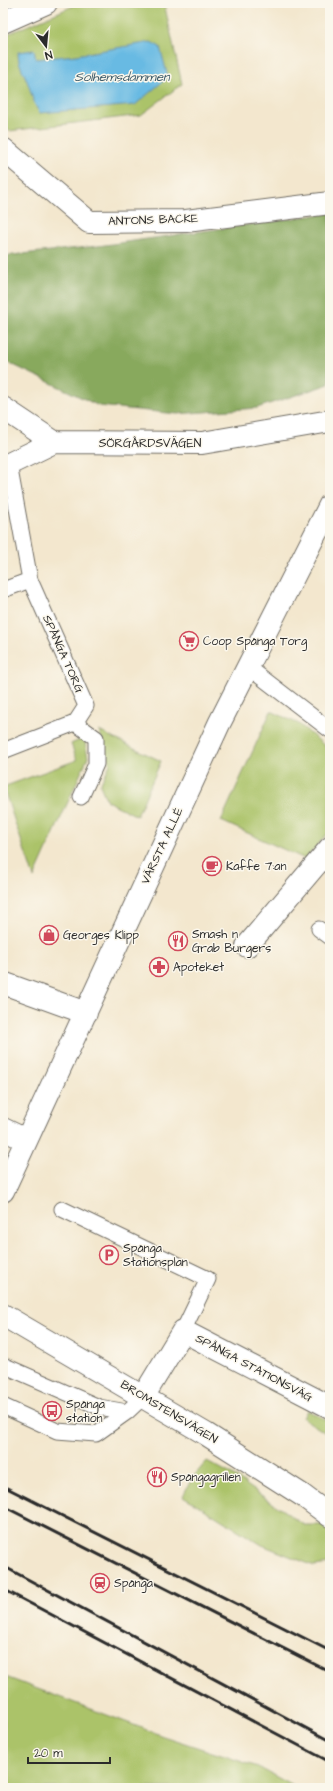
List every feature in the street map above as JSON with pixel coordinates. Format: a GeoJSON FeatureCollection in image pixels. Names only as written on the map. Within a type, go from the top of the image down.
{"type":"FeatureCollection","features":[{"type":"Feature","properties":{"kind":"street"},"geometry":{"type":"LineString","coordinates":[[3,22],[34,5]]}},
{"type":"Feature","properties":{"kind":"street","name":"ANTONS BACKE"},"geometry":{"type":"LineString","coordinates":[[3,149],[89,222],[186,221],[330,203]]}},
{"type":"Feature","properties":{"kind":"street"},"geometry":{"type":"LineString","coordinates":[[3,408],[54,442]]}},
{"type":"Feature","properties":{"kind":"street","name":"SÖRGÅRDSVÄGEN"},"geometry":{"type":"LineString","coordinates":[[54,442],[202,443],[330,421]]}},
{"type":"Feature","properties":{"kind":"street"},"geometry":{"type":"LineString","coordinates":[[6,465],[54,442]]}},
{"type":"Feature","properties":{"kind":"street","name":"VÄRSTA ALLÉ"},"geometry":{"type":"LineString","coordinates":[[3,1191],[160,850],[248,667],[330,505]]}},
{"type":"Feature","properties":{"kind":"street"},"geometry":{"type":"LineString","coordinates":[[247,946],[330,848]]}},
{"type":"Feature","properties":{"kind":"street"},"geometry":{"type":"LineString","coordinates":[[3,983],[86,1013]]}},
{"type":"Feature","properties":{"kind":"street"},"geometry":{"type":"LineString","coordinates":[[3,1129],[26,1140]]}},
{"type":"Feature","properties":{"kind":"street","name":"BROMSTENSVÄGEN"},"geometry":{"type":"LineString","coordinates":[[3,1315],[206,1434],[302,1495],[330,1516]]}},
{"type":"Feature","properties":{"kind":"street","name":"SPÅNGA STATIONSVÄG"},"geometry":{"type":"LineString","coordinates":[[142,1396],[183,1330],[330,1407]]}},
{"type":"Feature","properties":{"kind":"lane","name":"SPÅNGA TORG"},"geometry":{"type":"LineString","coordinates":[[6,465],[30,580],[86,706],[75,723]]}},
{"type":"Feature","properties":{"kind":"lane"},"geometry":{"type":"LineString","coordinates":[[3,590],[30,580]]}},
{"type":"Feature","properties":{"kind":"lane"},"geometry":{"type":"LineString","coordinates":[[248,667],[330,730]]}},
{"type":"Feature","properties":{"kind":"lane"},"geometry":{"type":"LineString","coordinates":[[3,751],[75,723],[96,738],[96,764],[81,797]]}},
{"type":"Feature","properties":{"kind":"lane"},"geometry":{"type":"LineString","coordinates":[[62,1209],[208,1279],[183,1330]]}},
{"type":"Feature","properties":{"kind":"lane"},"geometry":{"type":"LineString","coordinates":[[3,1365],[99,1408],[127,1412]]}},
{"type":"Feature","properties":{"kind":"lane"},"geometry":{"type":"LineString","coordinates":[[3,1406],[57,1431],[96,1434],[127,1412],[142,1396]]}},
{"type":"Feature","properties":{"kind":"green space"},"geometry":{"type":"Polygon","coordinates":[[[80,3],[164,3],[182,84],[141,115],[9,131],[3,124],[3,36],[80,3]]]}},
{"type":"Feature","properties":{"kind":"green space"},"geometry":{"type":"Polygon","coordinates":[[[330,213],[329,384],[257,408],[177,414],[99,406],[3,360],[3,256],[98,246],[330,213]]]}},
{"type":"Feature","properties":{"kind":"green space"},"geometry":{"type":"Polygon","coordinates":[[[271,711],[299,724],[330,750],[330,831],[305,859],[221,821],[271,711]]]}},
{"type":"Feature","properties":{"kind":"green space"},"geometry":{"type":"Polygon","coordinates":[[[99,731],[161,761],[137,816],[107,801],[100,785],[110,764],[99,731]]]}},
{"type":"Feature","properties":{"kind":"green space"},"geometry":{"type":"Polygon","coordinates":[[[84,738],[88,757],[34,878],[3,787],[77,760],[71,744],[84,738]]]}},
{"type":"Feature","properties":{"kind":"green space"},"geometry":{"type":"Polygon","coordinates":[[[307,1410],[330,1422],[330,1436],[303,1418],[307,1410]]]}},
{"type":"Feature","properties":{"kind":"green space"},"geometry":{"type":"Polygon","coordinates":[[[207,1461],[231,1474],[304,1525],[322,1525],[330,1532],[330,1564],[314,1566],[262,1545],[183,1496],[192,1478],[207,1461]]]}},
{"type":"Feature","properties":{"kind":"green space"},"geometry":{"type":"Polygon","coordinates":[[[3,1676],[163,1736],[258,1767],[297,1788],[3,1788],[3,1676]]]}},
{"type":"Feature","properties":{"kind":"water","name":"Solhemsdammen"},"geometry":{"type":"Polygon","coordinates":[[[151,42],[160,47],[168,77],[135,105],[40,113],[34,102],[18,57],[18,52],[34,50],[36,59],[76,55],[151,42]]]}},
{"type":"Feature","properties":{"kind":"railway"},"geometry":{"type":"LineString","coordinates":[[3,1486],[330,1651]]}},
{"type":"Feature","properties":{"kind":"railway"},"geometry":{"type":"LineString","coordinates":[[3,1506],[330,1672]]}},
{"type":"Feature","properties":{"kind":"railway"},"geometry":{"type":"LineString","coordinates":[[3,1566],[330,1741]]}},
{"type":"Feature","properties":{"kind":"railway"},"geometry":{"type":"LineString","coordinates":[[3,1589],[330,1762]]}},
{"type":"Feature","properties":{"kind":"place","name":"Coop Spånga Torg"},"geometry":{"type":"Point","coordinates":[189,641]}},
{"type":"Feature","properties":{"kind":"place","name":"Kaffe 7:an"},"geometry":{"type":"Point","coordinates":[212,866]}},
{"type":"Feature","properties":{"kind":"place","name":"Georges Klipp"},"geometry":{"type":"Point","coordinates":[49,935]}},
{"type":"Feature","properties":{"kind":"place","name":"Smash n Grab Burgers"},"geometry":{"type":"Point","coordinates":[178,941]}},
{"type":"Feature","properties":{"kind":"place","name":"Apoteket"},"geometry":{"type":"Point","coordinates":[159,967]}},
{"type":"Feature","properties":{"kind":"place","name":"Spånga Stationsplan"},"geometry":{"type":"Point","coordinates":[109,1255]}},
{"type":"Feature","properties":{"kind":"place","name":"Spånga station"},"geometry":{"type":"Point","coordinates":[52,1411]}},
{"type":"Feature","properties":{"kind":"place","name":"Spångagrillen"},"geometry":{"type":"Point","coordinates":[157,1477]}},
{"type":"Feature","properties":{"kind":"place","name":"Spånga"},"geometry":{"type":"Point","coordinates":[100,1583]}}]}
